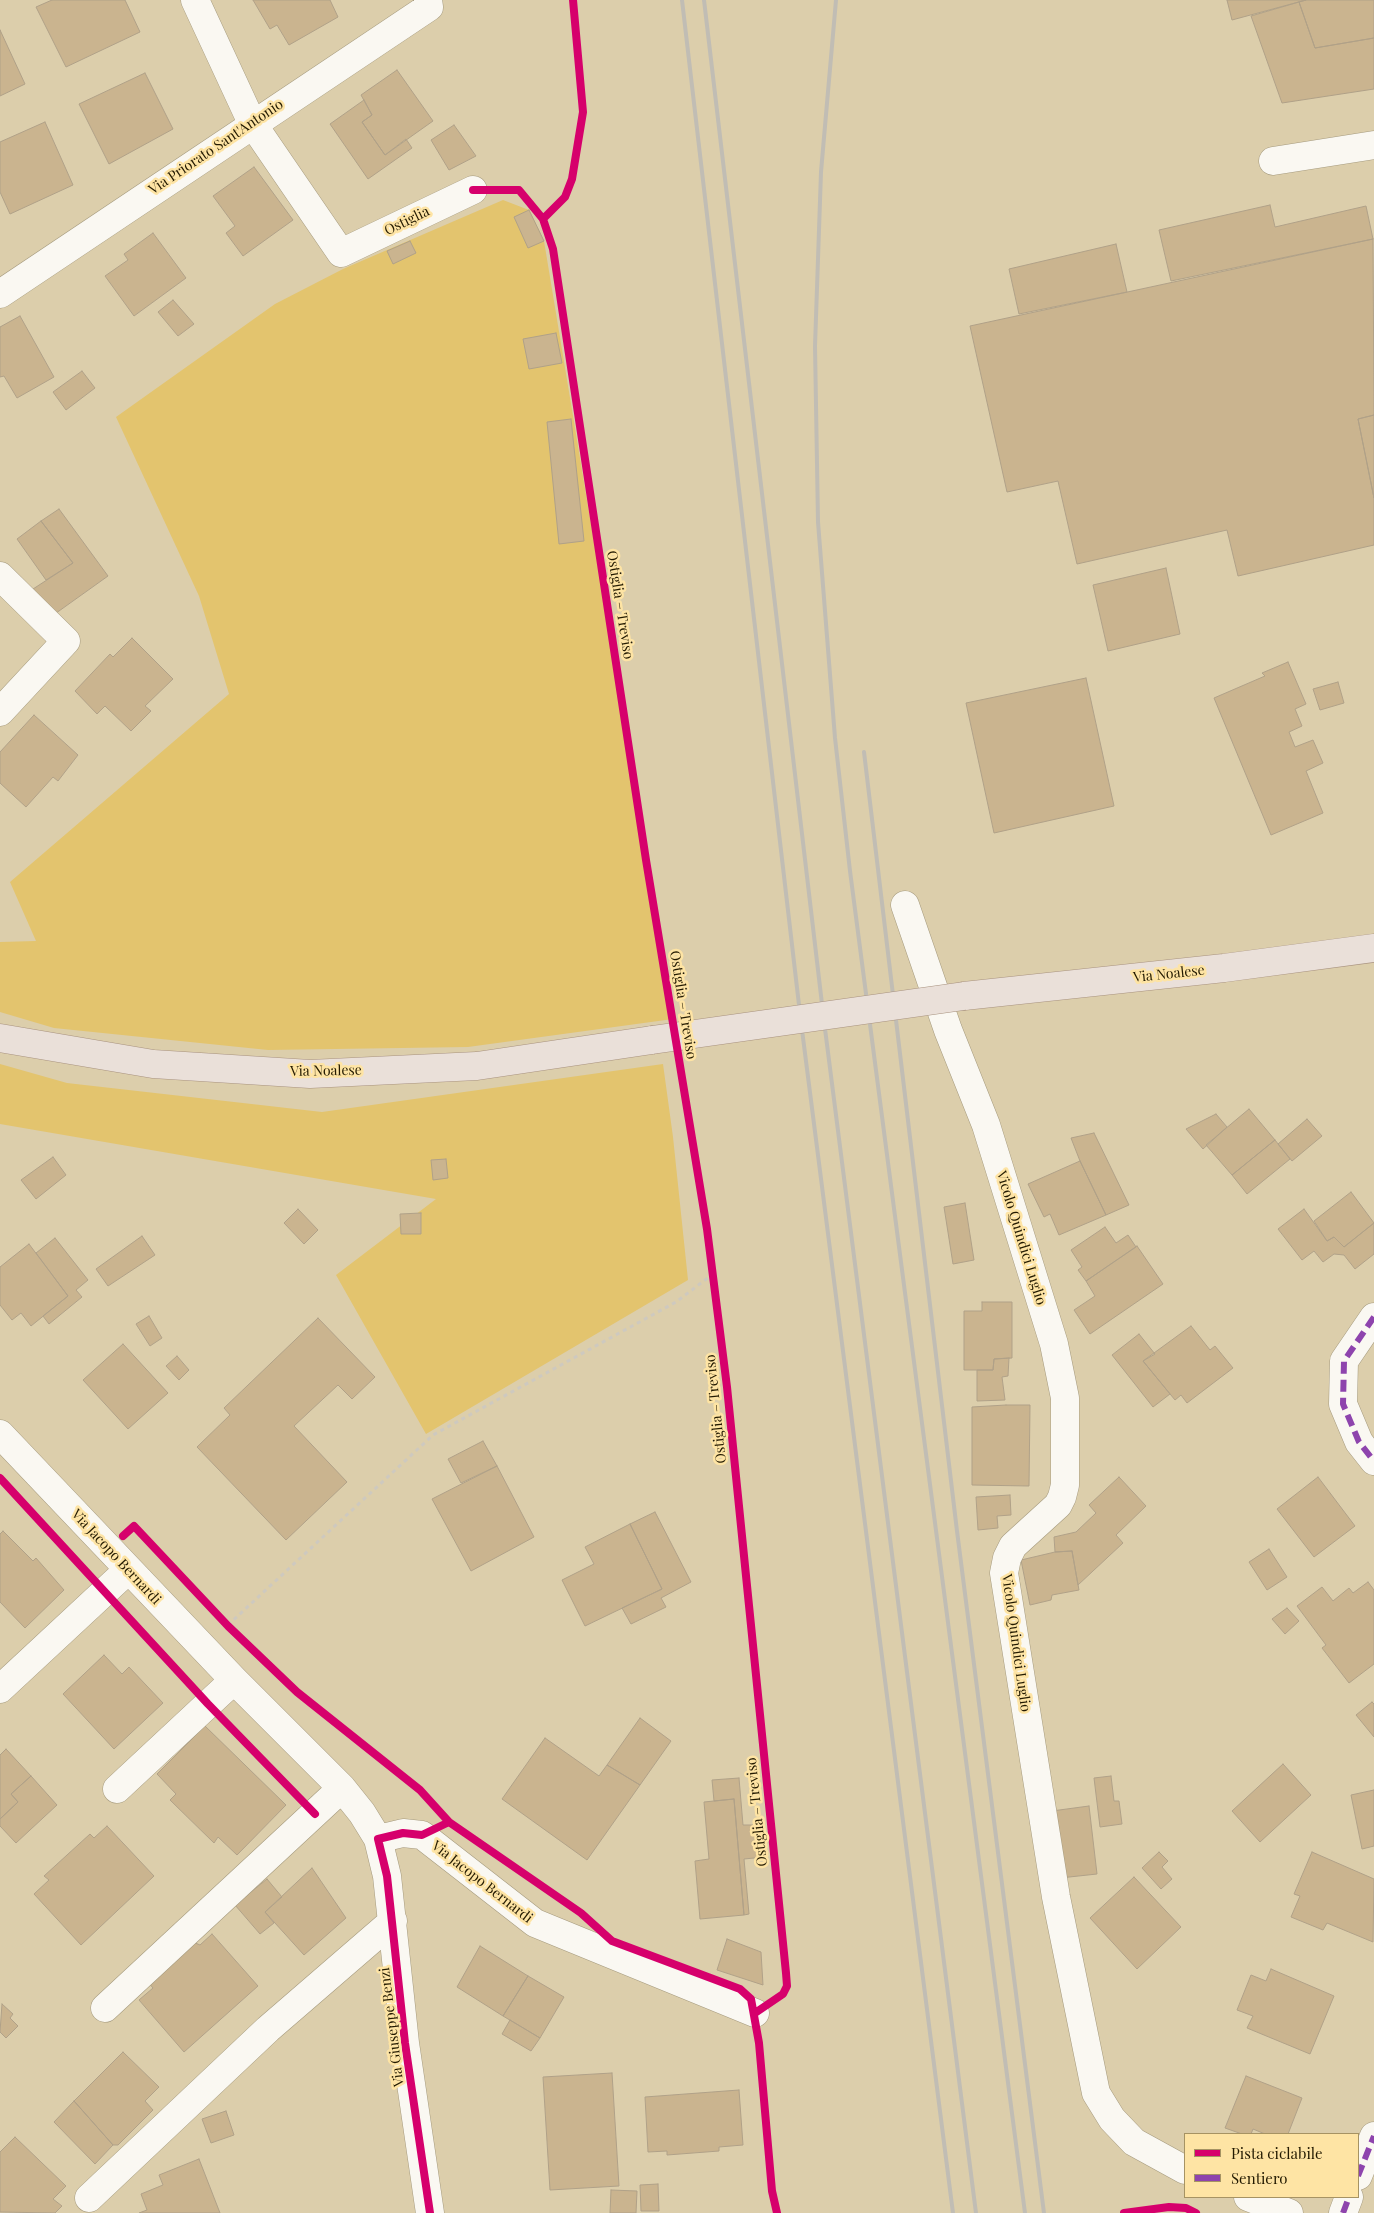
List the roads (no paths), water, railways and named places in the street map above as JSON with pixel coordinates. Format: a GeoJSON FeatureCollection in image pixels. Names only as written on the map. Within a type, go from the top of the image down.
{"type":"FeatureCollection","features":[{"type":"Feature","properties":{"kind":"main road","name":"Via Noalese"},"geometry":{"type":"LineString","coordinates":[[0,1038],[153,1064],[310,1074],[477,1066],[964,996],[1224,968],[1374,948]]}},
{"type":"Feature","properties":{"kind":"street"},"geometry":{"type":"LineString","coordinates":[[195,0],[252,123]]}},
{"type":"Feature","properties":{"kind":"street","name":"Via Priorato Sant'Antonio"},"geometry":{"type":"LineString","coordinates":[[2,286],[429,7],[428,0]]}},
{"type":"Feature","properties":{"kind":"street","name":"Ostiglia"},"geometry":{"type":"LineString","coordinates":[[252,123],[340,253],[473,190]]}},
{"type":"Feature","properties":{"kind":"street"},"geometry":{"type":"LineString","coordinates":[[1273,161],[1374,145]]}},
{"type":"Feature","properties":{"kind":"street"},"geometry":{"type":"LineString","coordinates":[[0,576],[66,641],[0,712]]}},
{"type":"Feature","properties":{"kind":"street","name":"Vicolo Quindici Luglio"},"geometry":{"type":"LineString","coordinates":[[905,905],[948,1030],[986,1125],[1054,1344],[1065,1398],[1065,1485],[1062,1497],[1058,1505],[1013,1546],[1007,1558],[1004,1573],[1056,1897],[1096,2093],[1112,2119],[1134,2142],[1184,2169]]}},
{"type":"Feature","properties":{"kind":"street"},"geometry":{"type":"LineString","coordinates":[[1374,1317],[1344,1361],[1343,1404],[1359,1442],[1374,1461]]}},
{"type":"Feature","properties":{"kind":"street","name":"Via Jacopo Bernardi"},"geometry":{"type":"LineString","coordinates":[[0,1434],[234,1680],[342,1788],[362,1813],[378,1840],[403,1833],[422,1835],[535,1923],[755,2013]]}},
{"type":"Feature","properties":{"kind":"street"},"geometry":{"type":"LineString","coordinates":[[0,1689],[128,1570]]}},
{"type":"Feature","properties":{"kind":"street"},"geometry":{"type":"LineString","coordinates":[[117,1789],[234,1680]]}},
{"type":"Feature","properties":{"kind":"street"},"geometry":{"type":"LineString","coordinates":[[105,2008],[342,1788]]}},
{"type":"Feature","properties":{"kind":"street","name":"Via Giuseppe Benzi"},"geometry":{"type":"LineString","coordinates":[[378,1840],[387,1876],[405,2043],[430,2213]]}},
{"type":"Feature","properties":{"kind":"street"},"geometry":{"type":"LineString","coordinates":[[89,2198],[268,2029],[393,1921]]}},
{"type":"Feature","properties":{"kind":"street"},"geometry":{"type":"LineString","coordinates":[[1359,2174],[1374,2136]]}},
{"type":"Feature","properties":{"kind":"street"},"geometry":{"type":"LineString","coordinates":[[1250,2198],[1287,2213]]}},
{"type":"Feature","properties":{"kind":"street"},"geometry":{"type":"LineString","coordinates":[[1343,2213],[1350,2198]]}},
{"type":"Feature","properties":{"kind":"railway"},"geometry":{"type":"LineString","coordinates":[[682,0],[801,1022],[953,2213]]}},
{"type":"Feature","properties":{"kind":"railway"},"geometry":{"type":"LineString","coordinates":[[704,0],[824,1021],[976,2213]]}},
{"type":"Feature","properties":{"kind":"railway"},"geometry":{"type":"LineString","coordinates":[[836,0],[821,172],[815,346],[818,522],[835,738],[850,871],[1025,2213]]}},
{"type":"Feature","properties":{"kind":"railway"},"geometry":{"type":"LineString","coordinates":[[864,752],[957,1531],[1044,2213]]}}]}
